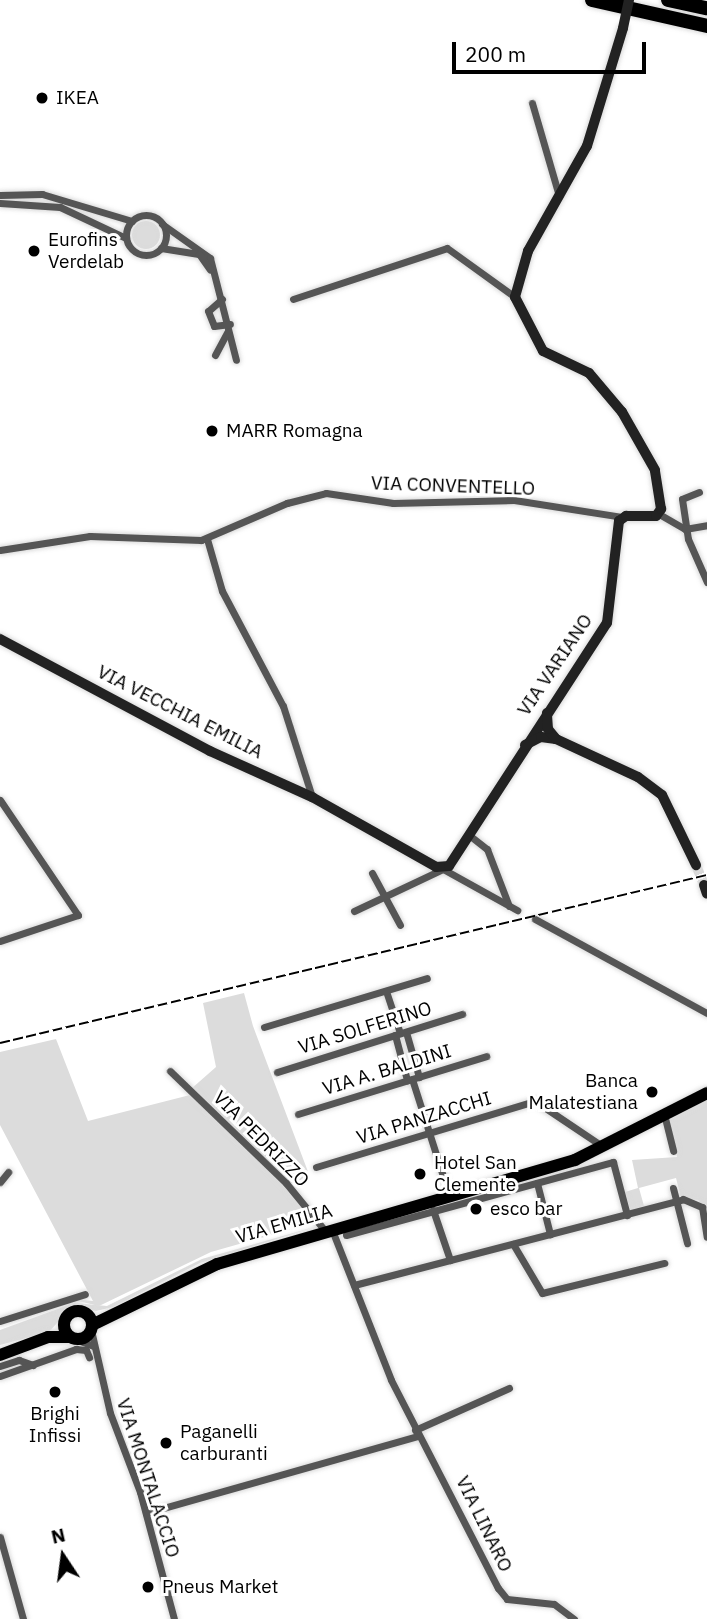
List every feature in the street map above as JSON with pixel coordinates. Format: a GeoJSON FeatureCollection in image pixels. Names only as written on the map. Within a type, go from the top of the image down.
{"type":"FeatureCollection","features":[{"type":"Feature","properties":{"kind":"highway"},"geometry":{"type":"LineString","coordinates":[[592,0],[707,26]]}},
{"type":"Feature","properties":{"kind":"highway"},"geometry":{"type":"LineString","coordinates":[[668,0],[707,8]]}},
{"type":"Feature","properties":{"kind":"main road","name":"VIA EMILIA"},"geometry":{"type":"LineString","coordinates":[[0,1355],[48,1337],[73,1338],[91,1328],[106,1314],[217,1264],[449,1195],[480,1191],[577,1166],[602,1146],[707,1093]]}},
{"type":"Feature","properties":{"kind":"main road","name":"VIA EMILIA"},"geometry":{"type":"LineString","coordinates":[[48,1337],[75,1311],[106,1314]]}},
{"type":"Feature","properties":{"kind":"main road"},"geometry":{"type":"LineString","coordinates":[[85,1313],[91,1328]]}},
{"type":"Feature","properties":{"kind":"main road"},"geometry":{"type":"LineString","coordinates":[[65,1320],[73,1338]]}},
{"type":"Feature","properties":{"kind":"street"},"geometry":{"type":"LineString","coordinates":[[515,297],[528,251],[569,184],[605,101],[629,0]]}},
{"type":"Feature","properties":{"kind":"street"},"geometry":{"type":"LineString","coordinates":[[532,103],[560,201]]}},
{"type":"Feature","properties":{"kind":"street"},"geometry":{"type":"LineString","coordinates":[[555,181],[569,184]]}},
{"type":"Feature","properties":{"kind":"street"},"geometry":{"type":"LineString","coordinates":[[0,195],[43,194],[132,221],[148,215],[206,252],[236,360]]}},
{"type":"Feature","properties":{"kind":"street"},"geometry":{"type":"LineString","coordinates":[[0,203],[60,206],[126,238],[137,253],[161,248],[199,254],[221,300]]}},
{"type":"Feature","properties":{"kind":"street"},"geometry":{"type":"LineString","coordinates":[[126,238],[132,221]]}},
{"type":"Feature","properties":{"kind":"street"},"geometry":{"type":"LineString","coordinates":[[161,248],[163,224]]}},
{"type":"Feature","properties":{"kind":"street"},"geometry":{"type":"LineString","coordinates":[[293,299],[447,248],[515,297],[543,351],[602,384],[640,439],[660,488],[659,513]]}},
{"type":"Feature","properties":{"kind":"street"},"geometry":{"type":"LineString","coordinates":[[221,300],[208,310],[215,326],[228,325]]}},
{"type":"Feature","properties":{"kind":"street"},"geometry":{"type":"LineString","coordinates":[[215,355],[225,344],[228,325]]}},
{"type":"Feature","properties":{"kind":"street"},"geometry":{"type":"LineString","coordinates":[[698,492],[682,499],[685,529],[707,582]]}},
{"type":"Feature","properties":{"kind":"street","name":"VIA CONVENTELLO"},"geometry":{"type":"LineString","coordinates":[[0,550],[90,536],[207,539],[287,503],[326,493],[393,503],[514,500],[622,517]]}},
{"type":"Feature","properties":{"kind":"street"},"geometry":{"type":"LineString","coordinates":[[622,517],[659,513],[685,529],[707,525]]}},
{"type":"Feature","properties":{"kind":"street","name":"VIA VARIANO"},"geometry":{"type":"LineString","coordinates":[[443,869],[470,835],[523,747],[541,732],[547,711],[607,623],[622,517]]}},
{"type":"Feature","properties":{"kind":"street"},"geometry":{"type":"LineString","coordinates":[[207,539],[222,591],[284,706],[312,797]]}},
{"type":"Feature","properties":{"kind":"street","name":"VIA VECCHIA EMILIA"},"geometry":{"type":"LineString","coordinates":[[0,639],[210,751],[312,797],[443,869]]}},
{"type":"Feature","properties":{"kind":"street"},"geometry":{"type":"LineString","coordinates":[[541,732],[638,776],[662,795],[696,865]]}},
{"type":"Feature","properties":{"kind":"street"},"geometry":{"type":"LineString","coordinates":[[0,800],[75,907],[75,920],[0,941]]}},
{"type":"Feature","properties":{"kind":"street"},"geometry":{"type":"LineString","coordinates":[[470,835],[487,849],[509,906]]}},
{"type":"Feature","properties":{"kind":"street"},"geometry":{"type":"LineString","coordinates":[[354,911],[443,869],[517,910]]}},
{"type":"Feature","properties":{"kind":"street"},"geometry":{"type":"LineString","coordinates":[[372,873],[400,925]]}},
{"type":"Feature","properties":{"kind":"street"},"geometry":{"type":"LineString","coordinates":[[535,919],[707,1013]]}},
{"type":"Feature","properties":{"kind":"street"},"geometry":{"type":"LineString","coordinates":[[264,1027],[427,978]]}},
{"type":"Feature","properties":{"kind":"street"},"geometry":{"type":"LineString","coordinates":[[386,991],[449,1195]]}},
{"type":"Feature","properties":{"kind":"street","name":"VIA SOLFERINO"},"geometry":{"type":"LineString","coordinates":[[277,1072],[463,1014]]}},
{"type":"Feature","properties":{"kind":"street"},"geometry":{"type":"LineString","coordinates":[[400,1033],[413,1078]]}},
{"type":"Feature","properties":{"kind":"street","name":"VIA A. BALDINI"},"geometry":{"type":"LineString","coordinates":[[298,1114],[486,1056]]}},
{"type":"Feature","properties":{"kind":"street","name":"VIA PEDRIZZO"},"geometry":{"type":"LineString","coordinates":[[170,1071],[286,1183],[329,1231]]}},
{"type":"Feature","properties":{"kind":"street","name":"VIA PANZACCHI"},"geometry":{"type":"LineString","coordinates":[[316,1167],[429,1133],[541,1104],[602,1146]]}},
{"type":"Feature","properties":{"kind":"street"},"geometry":{"type":"LineString","coordinates":[[664,1114],[673,1151]]}},
{"type":"Feature","properties":{"kind":"street"},"geometry":{"type":"LineString","coordinates":[[577,1166],[613,1162],[627,1215]]}},
{"type":"Feature","properties":{"kind":"street","name":"VIA EMILIA"},"geometry":{"type":"LineString","coordinates":[[346,1236],[433,1210],[480,1191],[537,1183],[577,1166]]}},
{"type":"Feature","properties":{"kind":"street"},"geometry":{"type":"LineString","coordinates":[[0,1182],[8,1172]]}},
{"type":"Feature","properties":{"kind":"street"},"geometry":{"type":"LineString","coordinates":[[537,1183],[550,1234]]}},
{"type":"Feature","properties":{"kind":"street"},"geometry":{"type":"LineString","coordinates":[[673,1188],[687,1242]]}},
{"type":"Feature","properties":{"kind":"street"},"geometry":{"type":"LineString","coordinates":[[354,1285],[676,1201],[699,1203],[707,1237]]}},
{"type":"Feature","properties":{"kind":"street"},"geometry":{"type":"LineString","coordinates":[[433,1210],[450,1260]]}},
{"type":"Feature","properties":{"kind":"street","name":"VIA LINARO"},"geometry":{"type":"LineString","coordinates":[[329,1231],[416,1433],[502,1594],[517,1602],[554,1604],[574,1619]]}},
{"type":"Feature","properties":{"kind":"street"},"geometry":{"type":"LineString","coordinates":[[513,1244],[542,1293],[664,1263]]}},
{"type":"Feature","properties":{"kind":"street"},"geometry":{"type":"LineString","coordinates":[[0,1321],[85,1294]]}},
{"type":"Feature","properties":{"kind":"street","name":"VIA MONTALACCIO"},"geometry":{"type":"LineString","coordinates":[[91,1328],[93,1346],[146,1513],[174,1619]]}},
{"type":"Feature","properties":{"kind":"street"},"geometry":{"type":"LineString","coordinates":[[73,1338],[93,1346]]}},
{"type":"Feature","properties":{"kind":"street"},"geometry":{"type":"LineString","coordinates":[[0,1376],[82,1348],[89,1357]]}},
{"type":"Feature","properties":{"kind":"street"},"geometry":{"type":"LineString","coordinates":[[0,1366],[19,1360],[34,1365]]}},
{"type":"Feature","properties":{"kind":"street"},"geometry":{"type":"LineString","coordinates":[[146,1513],[235,1490],[416,1433],[509,1388]]}},
{"type":"Feature","properties":{"kind":"street"},"geometry":{"type":"LineString","coordinates":[[0,1537],[23,1619]]}},
{"type":"Feature","properties":{"kind":"shaded area"},"geometry":{"type":"Polygon","coordinates":[[[146,221],[156,225],[160,235],[156,245],[146,249],[136,245],[132,235],[136,225],[146,221]]]}},
{"type":"Feature","properties":{"kind":"shaded area"},"geometry":{"type":"Polygon","coordinates":[[[244,993],[253,1026],[310,1177],[291,1183],[191,1089],[216,1067],[203,1003],[244,993]]]}},
{"type":"Feature","properties":{"kind":"shaded area"},"geometry":{"type":"Polygon","coordinates":[[[56,1039],[88,1121],[190,1095],[283,1184],[314,1223],[211,1252],[99,1306],[74,1300],[0,1327],[75,1299],[93,1301],[0,1125],[0,1052],[56,1039]]]}},
{"type":"Feature","properties":{"kind":"shaded area"},"geometry":{"type":"Polygon","coordinates":[[[707,1100],[707,1211],[698,1200],[681,1198],[676,1178],[639,1188],[644,1206],[630,1210],[625,1192],[638,1188],[632,1160],[677,1157],[669,1117],[707,1100]]]}},
{"type":"Feature","properties":{"kind":"shaded area"},"geometry":{"type":"Polygon","coordinates":[[[318,1226],[200,1263],[113,1307],[96,1311],[72,1306],[49,1332],[0,1345],[0,1330],[74,1303],[107,1306],[202,1259],[318,1226]]]}},
{"type":"Feature","properties":{"kind":"tunnel"},"geometry":{"type":"LineString","coordinates":[[696,865],[704,885]]}},
{"type":"Feature","properties":{"kind":"railway"},"geometry":{"type":"LineString","coordinates":[[0,1043],[707,875]]}},
{"type":"Feature","properties":{"kind":"place","name":"IKEA"},"geometry":{"type":"Point","coordinates":[42,98]}},
{"type":"Feature","properties":{"kind":"place","name":"Eurofins Verdelab"},"geometry":{"type":"Point","coordinates":[34,251]}},
{"type":"Feature","properties":{"kind":"place","name":"MARR Romagna"},"geometry":{"type":"Point","coordinates":[212,431]}},
{"type":"Feature","properties":{"kind":"place","name":"Banca Malatestiana"},"geometry":{"type":"Point","coordinates":[652,1092]}},
{"type":"Feature","properties":{"kind":"place","name":"Hotel San Clemente"},"geometry":{"type":"Point","coordinates":[420,1174]}},
{"type":"Feature","properties":{"kind":"place","name":"esco bar"},"geometry":{"type":"Point","coordinates":[476,1209]}},
{"type":"Feature","properties":{"kind":"place","name":"Brighi Infissi"},"geometry":{"type":"Point","coordinates":[55,1392]}},
{"type":"Feature","properties":{"kind":"place","name":"Paganelli carburanti"},"geometry":{"type":"Point","coordinates":[166,1443]}},
{"type":"Feature","properties":{"kind":"place","name":"Pneus Market"},"geometry":{"type":"Point","coordinates":[148,1587]}}]}
